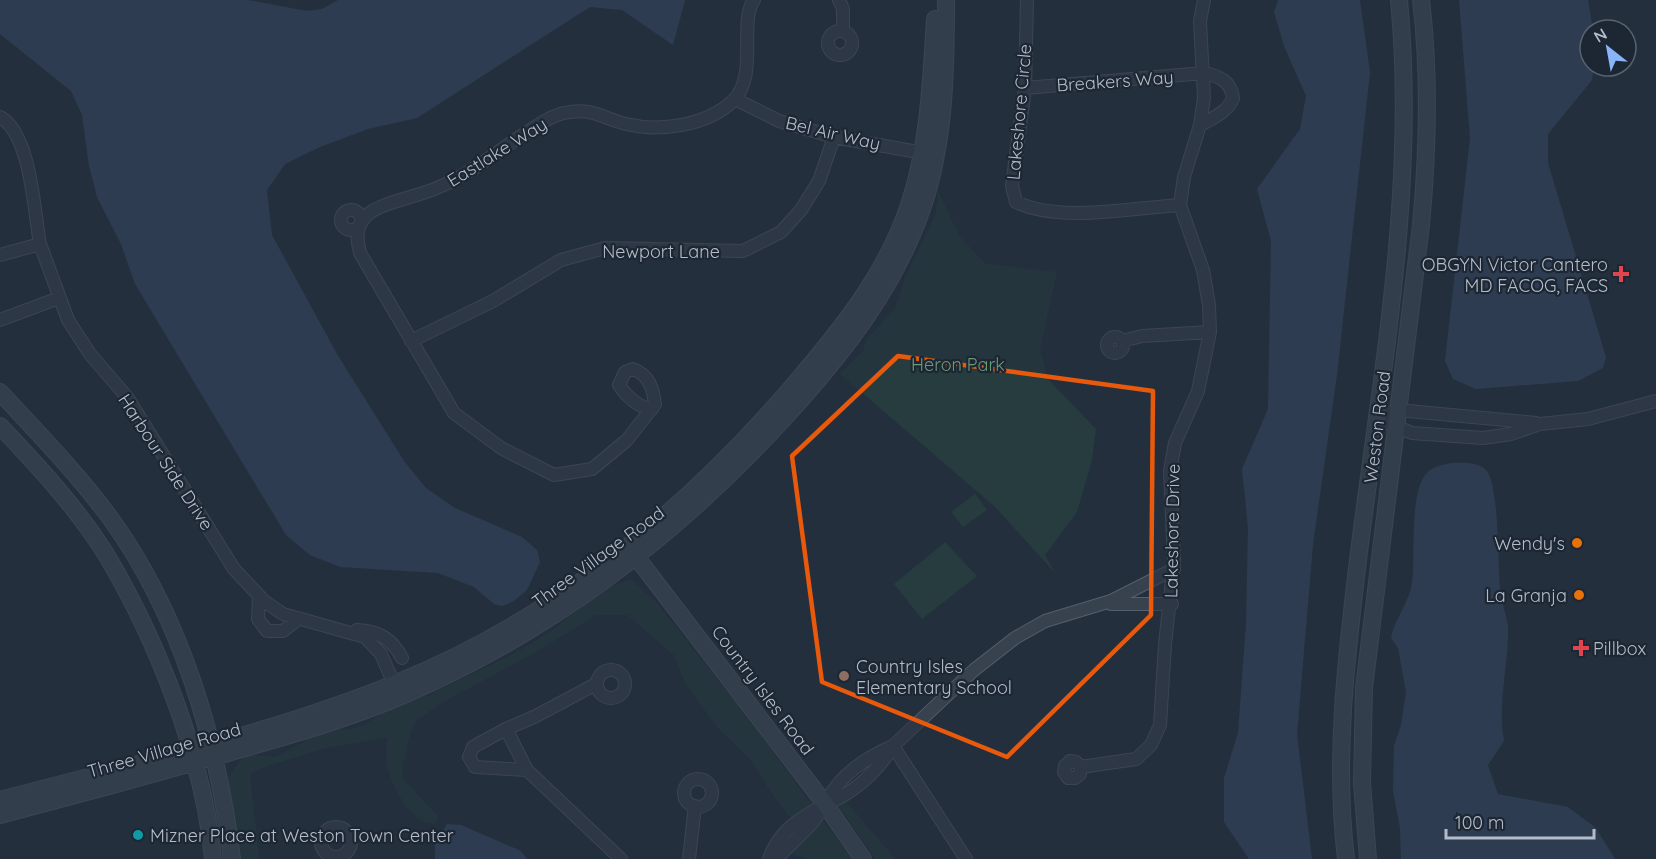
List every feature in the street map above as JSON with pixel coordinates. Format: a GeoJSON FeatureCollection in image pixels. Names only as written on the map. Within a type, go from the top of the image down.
{"type":"FeatureCollection","features":[{"type":"Feature","properties":{"kind":"main road","name":"Three Village Road"},"geometry":{"type":"LineString","coordinates":[[213,750],[394,684],[439,664],[526,618],[680,522],[733,472],[818,380],[856,333],[882,295],[906,249],[924,202],[935,0]]}},
{"type":"Feature","properties":{"kind":"main road","name":"Three Village Road"},"geometry":{"type":"LineString","coordinates":[[928,154],[942,110],[946,0]]}},
{"type":"Feature","properties":{"kind":"main road","name":"Weston Road"},"geometry":{"type":"LineString","coordinates":[[1346,859],[1341,794],[1343,698],[1404,168],[1405,62],[1399,0]]}},
{"type":"Feature","properties":{"kind":"main road","name":"Weston Road"},"geometry":{"type":"LineString","coordinates":[[1368,859],[1362,783],[1364,688],[1421,225],[1426,160],[1426,71],[1421,0]]}},
{"type":"Feature","properties":{"kind":"main road"},"geometry":{"type":"LineString","coordinates":[[0,392],[52,447],[111,519],[152,584],[196,693],[213,750],[232,859]]}},
{"type":"Feature","properties":{"kind":"main road"},"geometry":{"type":"LineString","coordinates":[[0,426],[65,498],[106,555],[142,624],[177,705],[194,755],[213,859]]}},
{"type":"Feature","properties":{"kind":"main road","name":"Three Village Road"},"geometry":{"type":"LineString","coordinates":[[0,800],[327,723],[416,689],[493,651],[542,622],[633,552]]}},
{"type":"Feature","properties":{"kind":"main road","name":"Country Isles Road"},"geometry":{"type":"LineString","coordinates":[[633,552],[825,804],[863,859]]}},
{"type":"Feature","properties":{"kind":"main road"},"geometry":{"type":"LineString","coordinates":[[394,684],[416,689]]}},
{"type":"Feature","properties":{"kind":"main road","name":"Three Village Road"},"geometry":{"type":"LineString","coordinates":[[0,815],[194,755]]}},
{"type":"Feature","properties":{"kind":"street"},"geometry":{"type":"LineString","coordinates":[[735,99],[742,85],[747,63],[750,12],[754,0]]}},
{"type":"Feature","properties":{"kind":"street"},"geometry":{"type":"LineString","coordinates":[[839,0],[843,9],[843,31]]}},
{"type":"Feature","properties":{"kind":"street","name":"Lakeshore Circle"},"geometry":{"type":"LineString","coordinates":[[1027,0],[1025,88],[1012,186],[1016,202],[1035,210],[1067,213],[1180,205]]}},
{"type":"Feature","properties":{"kind":"street","name":"Lakeshore Drive"},"geometry":{"type":"LineString","coordinates":[[1081,767],[1136,759],[1151,745],[1160,724],[1165,644],[1172,604],[1174,569],[1170,471],[1175,442],[1198,391],[1210,332],[1209,305],[1203,270],[1180,205],[1184,177],[1200,125],[1204,73],[1200,21],[1204,0]]}},
{"type":"Feature","properties":{"kind":"street"},"geometry":{"type":"LineString","coordinates":[[1200,125],[1217,116],[1231,104],[1233,98],[1226,82],[1217,76],[1204,73]]}},
{"type":"Feature","properties":{"kind":"street","name":"Breakers Way"},"geometry":{"type":"LineString","coordinates":[[1025,88],[1204,73]]}},
{"type":"Feature","properties":{"kind":"street","name":"Bel Air Way"},"geometry":{"type":"LineString","coordinates":[[735,99],[779,121],[834,137],[928,154]]}},
{"type":"Feature","properties":{"kind":"street","name":"Eastlake Way"},"geometry":{"type":"LineString","coordinates":[[652,409],[627,440],[592,469],[554,475],[501,448],[454,413],[360,253],[357,243],[359,226],[374,210],[439,188],[562,113],[593,111],[623,123],[648,128],[677,126],[705,118],[735,99]]}},
{"type":"Feature","properties":{"kind":"street","name":"Harbour Side Drive"},"geometry":{"type":"LineString","coordinates":[[0,117],[7,120],[22,146],[40,244],[68,320],[90,354],[127,397],[234,569],[259,596],[283,614],[297,620],[359,634],[373,644],[381,654],[394,684]]}},
{"type":"Feature","properties":{"kind":"street","name":"Newport Lane"},"geometry":{"type":"LineString","coordinates":[[411,341],[493,301],[561,260],[605,248],[743,251],[781,232],[801,210],[819,181],[834,137]]}},
{"type":"Feature","properties":{"kind":"street"},"geometry":{"type":"LineString","coordinates":[[0,255],[40,244]]}},
{"type":"Feature","properties":{"kind":"street"},"geometry":{"type":"LineString","coordinates":[[0,326],[59,298]]}},
{"type":"Feature","properties":{"kind":"street"},"geometry":{"type":"LineString","coordinates":[[0,320],[20,315]]}},
{"type":"Feature","properties":{"kind":"street"},"geometry":{"type":"LineString","coordinates":[[1122,341],[1142,336],[1210,332]]}},
{"type":"Feature","properties":{"kind":"street"},"geometry":{"type":"LineString","coordinates":[[1375,418],[1540,424],[1588,419],[1656,401]]}},
{"type":"Feature","properties":{"kind":"street"},"geometry":{"type":"LineString","coordinates":[[1397,418],[1412,433],[1484,438],[1510,434],[1540,424]]}},
{"type":"Feature","properties":{"kind":"street"},"geometry":{"type":"LineString","coordinates":[[776,859],[812,823],[832,789],[869,756],[893,746],[974,670],[1015,638],[1045,621],[1098,605],[1174,569]]}},
{"type":"Feature","properties":{"kind":"street"},"geometry":{"type":"LineString","coordinates":[[259,596],[258,619],[267,631],[283,631],[297,620]]}},
{"type":"Feature","properties":{"kind":"street"},"geometry":{"type":"LineString","coordinates":[[1098,605],[1172,604]]}},
{"type":"Feature","properties":{"kind":"street","name":"Harbour Side Drive"},"geometry":{"type":"LineString","coordinates":[[341,630],[379,633],[393,643],[402,658]]}},
{"type":"Feature","properties":{"kind":"street"},"geometry":{"type":"LineString","coordinates":[[527,770],[475,767],[469,757],[473,747],[596,684]]}},
{"type":"Feature","properties":{"kind":"street"},"geometry":{"type":"LineString","coordinates":[[506,729],[527,770],[621,859]]}},
{"type":"Feature","properties":{"kind":"street"},"geometry":{"type":"LineString","coordinates":[[893,746],[966,859]]}},
{"type":"Feature","properties":{"kind":"street"},"geometry":{"type":"LineString","coordinates":[[769,859],[776,842],[786,829],[825,804]]}},
{"type":"Feature","properties":{"kind":"street"},"geometry":{"type":"LineString","coordinates":[[689,859],[695,806]]}},
{"type":"Feature","properties":{"kind":"highlighted area"},"geometry":{"type":"Polygon","coordinates":[[[898,356],[1153,391],[1151,615],[1007,757],[822,682],[792,456],[898,356]]]}},
{"type":"Feature","properties":{"kind":"green space","name":"Heron Park"},"geometry":{"type":"Polygon","coordinates":[[[938,191],[960,237],[986,264],[1057,272],[1040,349],[1048,379],[1096,429],[1092,460],[1077,512],[1045,555],[1056,574],[995,507],[840,374],[863,351],[866,340],[895,309],[906,275],[936,214],[938,191]]]}},
{"type":"Feature","properties":{"kind":"green space"},"geometry":{"type":"Polygon","coordinates":[[[975,494],[987,510],[963,527],[951,512],[975,494]]]}},
{"type":"Feature","properties":{"kind":"green space"},"geometry":{"type":"Polygon","coordinates":[[[945,542],[977,576],[922,619],[894,584],[945,542]]]}},
{"type":"Feature","properties":{"kind":"green space"},"geometry":{"type":"Polygon","coordinates":[[[631,580],[656,602],[742,710],[852,859],[810,859],[781,852],[774,854],[798,819],[789,816],[751,760],[717,727],[686,685],[674,655],[627,615],[596,615],[533,654],[443,702],[416,721],[411,731],[402,768],[403,779],[438,816],[436,823],[427,823],[419,819],[404,804],[398,794],[387,766],[387,737],[322,749],[267,766],[250,774],[259,859],[235,859],[226,787],[230,774],[242,758],[248,754],[276,757],[330,727],[348,730],[364,725],[410,695],[430,696],[529,645],[596,596],[619,583],[631,580]]]}},
{"type":"Feature","properties":{"kind":"green space"},"geometry":{"type":"Polygon","coordinates":[[[843,798],[895,859],[875,859],[835,801],[843,798]]]}},
{"type":"Feature","properties":{"kind":"water"},"geometry":{"type":"Polygon","coordinates":[[[0,0],[248,0],[307,11],[322,9],[338,0],[685,0],[673,45],[622,10],[590,7],[417,118],[368,129],[320,147],[285,164],[267,190],[272,235],[337,354],[404,461],[426,488],[455,508],[522,537],[537,550],[540,562],[527,590],[514,601],[502,606],[494,604],[474,587],[438,573],[340,567],[310,555],[286,535],[135,284],[121,244],[97,197],[89,166],[82,115],[71,91],[0,34],[0,0]]]}},
{"type":"Feature","properties":{"kind":"water"},"geometry":{"type":"Polygon","coordinates":[[[1278,0],[1360,0],[1370,72],[1337,375],[1313,544],[1297,734],[1312,859],[1249,859],[1224,822],[1224,778],[1238,733],[1246,624],[1248,528],[1242,469],[1268,409],[1271,241],[1257,189],[1300,129],[1306,96],[1284,46],[1274,12],[1278,0]]]}},
{"type":"Feature","properties":{"kind":"water"},"geometry":{"type":"Polygon","coordinates":[[[1459,0],[1588,0],[1591,18],[1578,18],[1578,78],[1592,78],[1592,80],[1548,134],[1548,163],[1606,357],[1603,368],[1578,381],[1476,389],[1453,379],[1445,361],[1470,138],[1459,0]]]}},
{"type":"Feature","properties":{"kind":"water"},"geometry":{"type":"Polygon","coordinates":[[[1451,463],[1469,463],[1486,470],[1496,507],[1500,592],[1508,627],[1502,698],[1504,741],[1488,765],[1498,794],[1568,807],[1596,828],[1615,859],[1401,859],[1400,828],[1393,791],[1394,746],[1401,725],[1406,692],[1398,648],[1391,638],[1412,583],[1415,507],[1422,479],[1436,467],[1451,463]]]}},
{"type":"Feature","properties":{"kind":"water"},"geometry":{"type":"Polygon","coordinates":[[[447,824],[461,825],[521,851],[527,859],[435,859],[435,845],[447,824]]]}},
{"type":"Feature","properties":{"kind":"place","name":"OBGYN Victor Cantero MD FACOG, FACS"},"geometry":{"type":"Point","coordinates":[1621,274]}},
{"type":"Feature","properties":{"kind":"place","name":"Wendy's"},"geometry":{"type":"Point","coordinates":[1577,543]}},
{"type":"Feature","properties":{"kind":"place","name":"La Granja"},"geometry":{"type":"Point","coordinates":[1579,595]}},
{"type":"Feature","properties":{"kind":"place","name":"Pillbox"},"geometry":{"type":"Point","coordinates":[1581,648]}},
{"type":"Feature","properties":{"kind":"place","name":"Country Isles Elementary School"},"geometry":{"type":"Point","coordinates":[844,676]}},
{"type":"Feature","properties":{"kind":"place","name":"Mizner Place at Weston Town Center"},"geometry":{"type":"Point","coordinates":[138,835]}}]}
